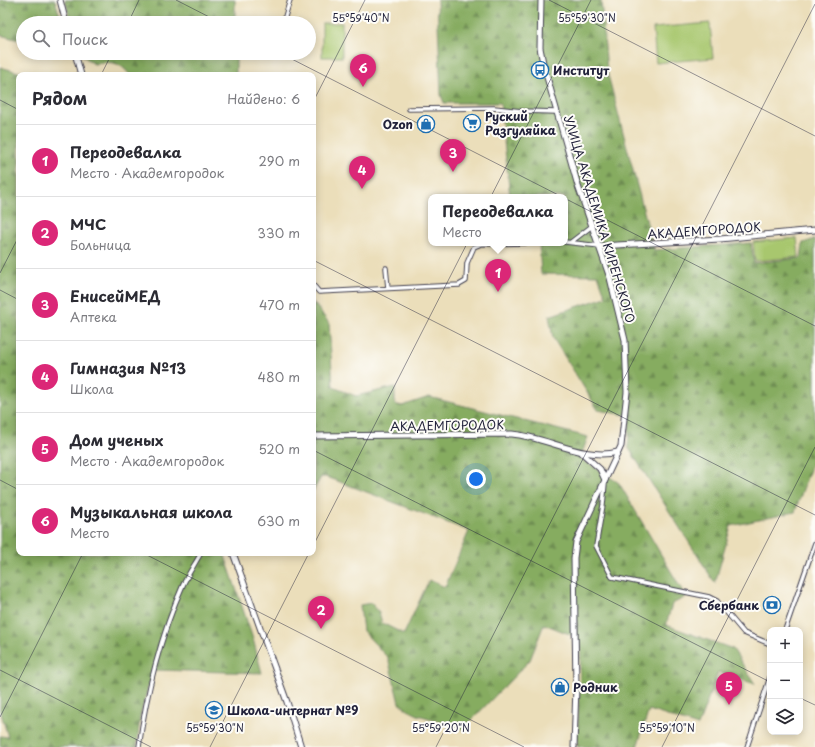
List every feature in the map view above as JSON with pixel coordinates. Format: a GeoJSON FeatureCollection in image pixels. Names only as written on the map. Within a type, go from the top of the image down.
{"type":"FeatureCollection","features":[{"type":"Feature","properties":{"kind":"main road"},"geometry":{"type":"LineString","coordinates":[[60,0],[64,16]]}},
{"type":"Feature","properties":{"kind":"main road","name":"УЛИЦА АКАДЕМИКА КИРЕНСКОГО"},"geometry":{"type":"LineString","coordinates":[[541,0],[540,48],[556,112],[592,226],[600,246],[620,314],[625,340],[627,392],[623,437],[618,452],[576,542],[574,558],[576,686],[574,747]]}},
{"type":"Feature","properties":{"kind":"main road"},"geometry":{"type":"LineString","coordinates":[[77,60],[80,72]]}},
{"type":"Feature","properties":{"kind":"main road","name":"АКАДЕМГОРОДОК"},"geometry":{"type":"LineString","coordinates":[[600,246],[720,239],[815,230]]}},
{"type":"Feature","properties":{"kind":"main road","name":"АКАДЕМГОРОДОК"},"geometry":{"type":"LineString","coordinates":[[316,436],[512,434],[525,435],[580,451],[600,455],[618,452]]}},
{"type":"Feature","properties":{"kind":"main road"},"geometry":{"type":"LineString","coordinates":[[580,451],[596,465],[605,480]]}},
{"type":"Feature","properties":{"kind":"main road"},"geometry":{"type":"LineString","coordinates":[[234,556],[287,702],[301,747]]}},
{"type":"Feature","properties":{"kind":"street"},"geometry":{"type":"LineString","coordinates":[[285,16],[290,0]]}},
{"type":"Feature","properties":{"kind":"street"},"geometry":{"type":"LineString","coordinates":[[409,109],[494,108],[556,112]]}},
{"type":"Feature","properties":{"kind":"street"},"geometry":{"type":"LineString","coordinates":[[571,242],[592,226]]}},
{"type":"Feature","properties":{"kind":"street","name":"АКАДЕМГОРОДОК"},"geometry":{"type":"LineString","coordinates":[[571,242],[600,246]]}},
{"type":"Feature","properties":{"kind":"street"},"geometry":{"type":"LineString","coordinates":[[316,288],[319,292],[462,284],[466,281],[467,263],[474,247],[476,246]]}},
{"type":"Feature","properties":{"kind":"street"},"geometry":{"type":"LineString","coordinates":[[386,268],[388,288]]}},
{"type":"Feature","properties":{"kind":"street"},"geometry":{"type":"LineString","coordinates":[[605,480],[603,506],[596,546],[612,577],[709,597],[716,601],[744,633],[767,643]]}},
{"type":"Feature","properties":{"kind":"street"},"geometry":{"type":"LineString","coordinates":[[786,627],[815,543]]}},
{"type":"Feature","properties":{"kind":"street"},"geometry":{"type":"LineString","coordinates":[[139,747],[144,712],[168,624],[183,585],[199,556]]}},
{"type":"Feature","properties":{"kind":"street"},"geometry":{"type":"LineString","coordinates":[[748,747],[767,686]]}},
{"type":"Feature","properties":{"kind":"green space"},"geometry":{"type":"Polygon","coordinates":[[[0,0],[55,0],[60,16],[16,16],[16,39],[0,35],[0,0]]]}},
{"type":"Feature","properties":{"kind":"green space"},"geometry":{"type":"Polygon","coordinates":[[[65,0],[235,0],[235,16],[69,16],[65,0]]]}},
{"type":"Feature","properties":{"kind":"green space"},"geometry":{"type":"Polygon","coordinates":[[[437,0],[601,0],[607,71],[654,250],[751,243],[754,263],[801,258],[803,243],[815,239],[815,455],[795,512],[731,526],[715,583],[628,447],[630,416],[598,410],[553,338],[549,316],[606,297],[598,275],[541,274],[539,246],[568,246],[568,194],[510,194],[500,103],[444,103],[441,95],[437,0]]]}},
{"type":"Feature","properties":{"kind":"green space"},"geometry":{"type":"Polygon","coordinates":[[[322,23],[342,23],[342,57],[322,57],[322,23]]]}},
{"type":"Feature","properties":{"kind":"green space"},"geometry":{"type":"Polygon","coordinates":[[[710,23],[713,58],[656,63],[653,28],[710,23]]]}},
{"type":"Feature","properties":{"kind":"green space"},"geometry":{"type":"Polygon","coordinates":[[[89,60],[236,60],[236,72],[128,72],[122,67],[110,62],[94,64],[89,60]]]}},
{"type":"Feature","properties":{"kind":"green space"},"geometry":{"type":"Polygon","coordinates":[[[0,67],[18,72],[16,72],[16,556],[225,556],[253,639],[262,673],[153,670],[140,716],[137,747],[0,747],[0,736],[8,737],[0,710],[0,67]]]}},
{"type":"Feature","properties":{"kind":"green space"},"geometry":{"type":"Polygon","coordinates":[[[797,238],[799,257],[755,261],[753,242],[797,238]]]}},
{"type":"Feature","properties":{"kind":"green space"},"geometry":{"type":"Polygon","coordinates":[[[316,306],[329,323],[333,387],[356,396],[395,387],[395,404],[402,406],[429,397],[588,437],[580,458],[619,483],[686,597],[672,604],[666,625],[733,649],[755,684],[718,672],[698,726],[649,710],[637,747],[577,747],[581,645],[572,635],[544,624],[530,660],[462,730],[457,726],[418,715],[399,703],[388,658],[363,631],[360,605],[371,603],[379,612],[382,623],[404,634],[429,580],[445,587],[469,531],[327,477],[321,477],[316,486],[316,306]]]}},
{"type":"Feature","properties":{"kind":"place","name":"Институт"},"geometry":{"type":"Point","coordinates":[540,70]}},
{"type":"Feature","properties":{"kind":"place","name":"Музыкальная школа"},"geometry":{"type":"Point","coordinates":[363,87]}},
{"type":"Feature","properties":{"kind":"place","name":"Руский Разгуляйка"},"geometry":{"type":"Point","coordinates":[472,123]}},
{"type":"Feature","properties":{"kind":"place","name":"Ozon"},"geometry":{"type":"Point","coordinates":[426,124]}},
{"type":"Feature","properties":{"kind":"place","name":"ЕнисейМЕД"},"geometry":{"type":"Point","coordinates":[453,172]}},
{"type":"Feature","properties":{"kind":"place","name":"Гимназия №13"},"geometry":{"type":"Point","coordinates":[362,189]}},
{"type":"Feature","properties":{"kind":"place","name":"Переодевалка"},"geometry":{"type":"Point","coordinates":[498,292]}},
{"type":"Feature","properties":{"kind":"place","name":"Сбербанк"},"geometry":{"type":"Point","coordinates":[772,605]}},
{"type":"Feature","properties":{"kind":"place","name":"МЧС"},"geometry":{"type":"Point","coordinates":[321,629]}},
{"type":"Feature","properties":{"kind":"place","name":"Родник"},"geometry":{"type":"Point","coordinates":[560,687]}},
{"type":"Feature","properties":{"kind":"place","name":"Дом ученых"},"geometry":{"type":"Point","coordinates":[729,705]}},
{"type":"Feature","properties":{"kind":"place","name":"Школа-интернат №9"},"geometry":{"type":"Point","coordinates":[214,710]}}]}
